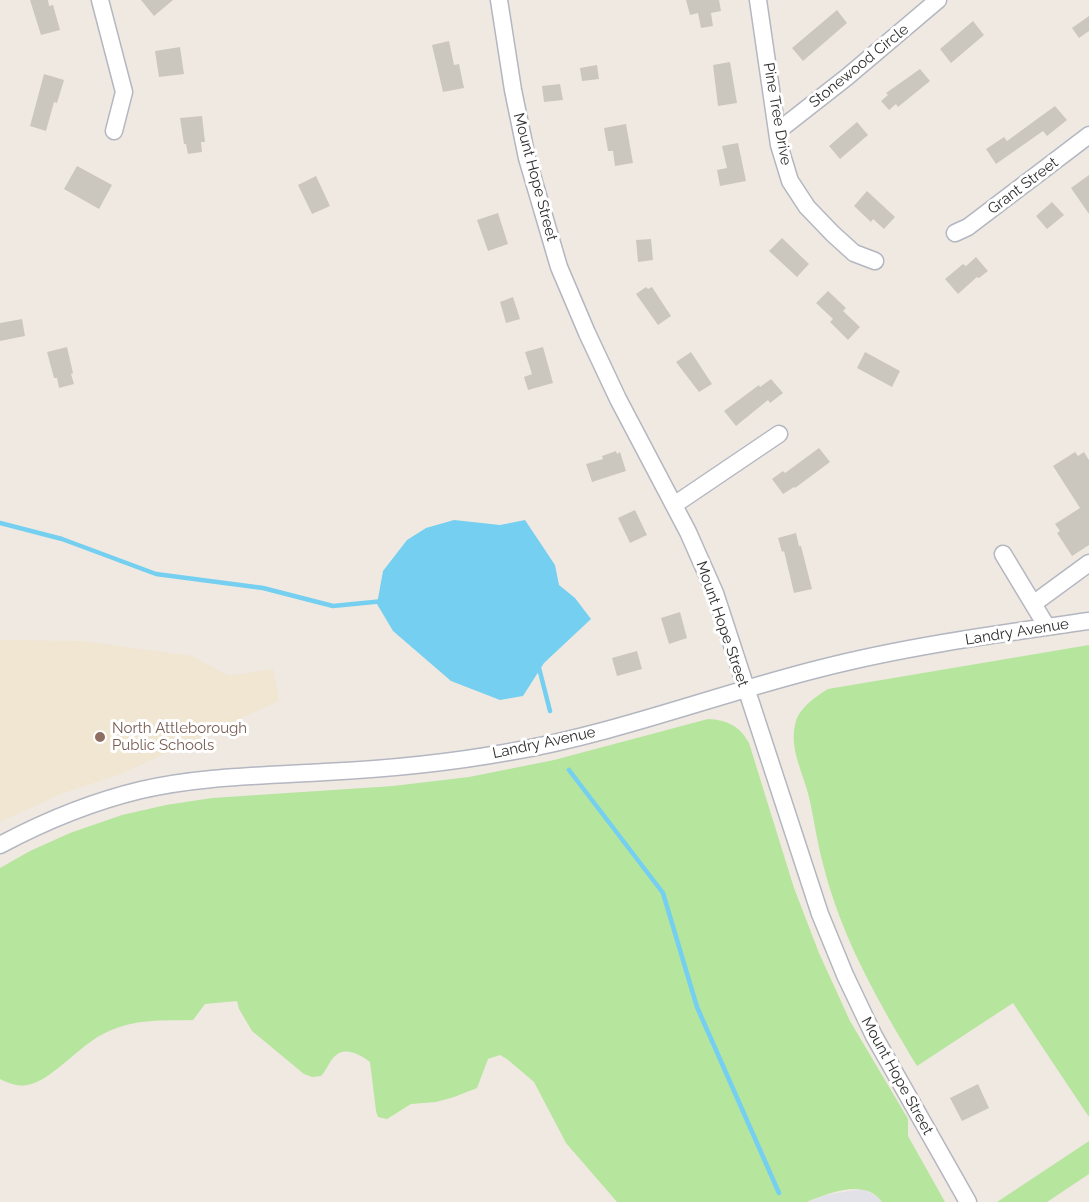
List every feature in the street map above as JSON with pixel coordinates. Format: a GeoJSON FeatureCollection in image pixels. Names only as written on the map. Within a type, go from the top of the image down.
{"type":"FeatureCollection","features":[{"type":"Feature","properties":{"kind":"street"},"geometry":{"type":"LineString","coordinates":[[100,0],[124,93],[114,131]]}},
{"type":"Feature","properties":{"kind":"street","name":"Mount Hope Street"},"geometry":{"type":"LineString","coordinates":[[499,0],[513,90],[527,158],[559,267],[618,399],[674,505],[715,593],[820,914],[845,975],[874,1036],[968,1202]]}},
{"type":"Feature","properties":{"kind":"street","name":"Pine Tree Drive"},"geometry":{"type":"LineString","coordinates":[[758,0],[783,162],[790,182],[807,207],[854,253],[875,261]]}},
{"type":"Feature","properties":{"kind":"street","name":"Stonewood Circle"},"geometry":{"type":"LineString","coordinates":[[778,131],[847,77],[938,0]]}},
{"type":"Feature","properties":{"kind":"street","name":"Grant Street"},"geometry":{"type":"LineString","coordinates":[[955,233],[968,227],[1089,135]]}},
{"type":"Feature","properties":{"kind":"street"},"geometry":{"type":"LineString","coordinates":[[674,505],[779,434]]}},
{"type":"Feature","properties":{"kind":"street"},"geometry":{"type":"LineString","coordinates":[[1003,554],[1047,627]]}},
{"type":"Feature","properties":{"kind":"street"},"geometry":{"type":"LineString","coordinates":[[1033,604],[1089,564]]}},
{"type":"Feature","properties":{"kind":"street","name":"Landry Avenue"},"geometry":{"type":"LineString","coordinates":[[0,845],[61,815],[142,790],[234,777],[408,766],[512,752],[608,729],[745,689],[868,657],[920,646],[1089,621]]}},
{"type":"Feature","properties":{"kind":"shaded area","name":"North Attleborough Public Schools"},"geometry":{"type":"Polygon","coordinates":[[[0,640],[82,641],[192,656],[229,676],[273,669],[279,701],[121,774],[63,793],[0,822],[0,640]]]}},
{"type":"Feature","properties":{"kind":"shaded area"},"geometry":{"type":"Polygon","coordinates":[[[863,1189],[878,1197],[882,1202],[807,1202],[825,1195],[863,1189]]]}},
{"type":"Feature","properties":{"kind":"green space"},"geometry":{"type":"Polygon","coordinates":[[[1089,645],[1089,1117],[1013,1003],[917,1066],[875,994],[840,918],[823,864],[809,797],[797,759],[794,731],[796,721],[805,707],[828,689],[1089,645]]]}},
{"type":"Feature","properties":{"kind":"green space"},"geometry":{"type":"Polygon","coordinates":[[[708,719],[732,725],[749,743],[794,888],[819,953],[850,1021],[908,1119],[908,1136],[945,1202],[882,1202],[875,1195],[857,1189],[836,1192],[807,1202],[617,1202],[566,1143],[534,1082],[500,1055],[488,1059],[477,1088],[436,1102],[411,1104],[387,1119],[378,1117],[376,1111],[370,1062],[358,1054],[343,1052],[333,1058],[321,1076],[312,1077],[304,1074],[252,1031],[237,1001],[205,1004],[193,1020],[139,1022],[107,1032],[87,1044],[46,1077],[27,1085],[0,1079],[0,868],[30,851],[70,833],[122,815],[166,805],[212,798],[393,786],[469,777],[554,760],[708,719]]]}},
{"type":"Feature","properties":{"kind":"green space"},"geometry":{"type":"Polygon","coordinates":[[[1089,1141],[1089,1174],[1047,1202],[997,1202],[1089,1141]]]}},
{"type":"Feature","properties":{"kind":"water"},"geometry":{"type":"Polygon","coordinates":[[[454,520],[500,525],[525,520],[555,565],[559,585],[575,598],[591,619],[544,663],[523,696],[500,700],[451,681],[393,631],[377,604],[383,571],[407,540],[426,528],[454,520]]]}},
{"type":"Feature","properties":{"kind":"building"},"geometry":{"type":"Polygon","coordinates":[[[30,0],[48,0],[49,6],[53,5],[60,30],[41,35],[30,0]]]}},
{"type":"Feature","properties":{"kind":"building"},"geometry":{"type":"Polygon","coordinates":[[[141,0],[173,0],[154,16],[141,0]]]}},
{"type":"Feature","properties":{"kind":"building"},"geometry":{"type":"Polygon","coordinates":[[[686,0],[719,0],[721,11],[711,13],[713,26],[701,28],[698,13],[690,15],[686,0]]]}},
{"type":"Feature","properties":{"kind":"building"},"geometry":{"type":"Polygon","coordinates":[[[837,10],[847,23],[803,61],[792,48],[837,10]]]}},
{"type":"Feature","properties":{"kind":"building"},"geometry":{"type":"Polygon","coordinates":[[[1089,16],[1089,31],[1079,38],[1072,28],[1089,16]]]}},
{"type":"Feature","properties":{"kind":"building"},"geometry":{"type":"Polygon","coordinates":[[[973,21],[984,35],[951,63],[940,49],[973,21]]]}},
{"type":"Feature","properties":{"kind":"building"},"geometry":{"type":"Polygon","coordinates":[[[449,41],[454,65],[459,64],[464,88],[443,92],[432,45],[449,41]]]}},
{"type":"Feature","properties":{"kind":"building"},"geometry":{"type":"Polygon","coordinates":[[[180,47],[184,74],[159,77],[155,51],[180,47]]]}},
{"type":"Feature","properties":{"kind":"building"},"geometry":{"type":"Polygon","coordinates":[[[730,62],[737,103],[718,106],[713,65],[730,62]]]}},
{"type":"Feature","properties":{"kind":"building"},"geometry":{"type":"Polygon","coordinates":[[[597,65],[599,79],[582,81],[580,68],[597,65]]]}},
{"type":"Feature","properties":{"kind":"building"},"geometry":{"type":"Polygon","coordinates":[[[920,69],[930,81],[898,107],[896,104],[889,110],[881,101],[888,95],[886,93],[920,69]]]}},
{"type":"Feature","properties":{"kind":"building"},"geometry":{"type":"Polygon","coordinates":[[[44,74],[64,80],[57,103],[54,102],[46,131],[30,126],[44,74]]]}},
{"type":"Feature","properties":{"kind":"building"},"geometry":{"type":"Polygon","coordinates":[[[560,84],[563,100],[544,102],[542,86],[560,84]]]}},
{"type":"Feature","properties":{"kind":"building"},"geometry":{"type":"Polygon","coordinates":[[[1055,106],[1067,120],[1047,136],[1043,131],[996,164],[986,149],[1004,137],[1007,141],[1055,106]]]}},
{"type":"Feature","properties":{"kind":"building"},"geometry":{"type":"Polygon","coordinates":[[[202,116],[205,142],[201,142],[202,152],[188,154],[180,118],[202,116]]]}},
{"type":"Feature","properties":{"kind":"building"},"geometry":{"type":"Polygon","coordinates":[[[857,122],[868,135],[840,159],[829,146],[857,122]]]}},
{"type":"Feature","properties":{"kind":"building"},"geometry":{"type":"Polygon","coordinates":[[[626,124],[633,163],[615,166],[613,151],[608,151],[604,128],[626,124]]]}},
{"type":"Feature","properties":{"kind":"building"},"geometry":{"type":"Polygon","coordinates":[[[738,143],[746,181],[720,186],[717,170],[727,168],[722,146],[738,143]]]}},
{"type":"Feature","properties":{"kind":"building"},"geometry":{"type":"Polygon","coordinates":[[[77,166],[112,185],[99,209],[64,189],[77,166]]]}},
{"type":"Feature","properties":{"kind":"building"},"geometry":{"type":"Polygon","coordinates":[[[1089,175],[1089,214],[1071,188],[1089,175]]]}},
{"type":"Feature","properties":{"kind":"building"},"geometry":{"type":"Polygon","coordinates":[[[316,176],[330,206],[312,214],[298,185],[316,176]]]}},
{"type":"Feature","properties":{"kind":"building"},"geometry":{"type":"Polygon","coordinates":[[[867,191],[895,217],[884,229],[873,219],[871,222],[854,206],[867,191]]]}},
{"type":"Feature","properties":{"kind":"building"},"geometry":{"type":"Polygon","coordinates":[[[1052,202],[1064,215],[1047,229],[1036,216],[1052,202]]]}},
{"type":"Feature","properties":{"kind":"building"},"geometry":{"type":"Polygon","coordinates":[[[498,213],[508,244],[488,251],[477,220],[498,213]]]}},
{"type":"Feature","properties":{"kind":"building"},"geometry":{"type":"Polygon","coordinates":[[[782,238],[809,264],[797,277],[769,251],[782,238]]]}},
{"type":"Feature","properties":{"kind":"building"},"geometry":{"type":"Polygon","coordinates":[[[651,239],[653,260],[638,262],[636,240],[651,239]]]}},
{"type":"Feature","properties":{"kind":"building"},"geometry":{"type":"Polygon","coordinates":[[[976,257],[988,271],[979,278],[977,277],[958,294],[945,279],[963,264],[966,266],[976,257]]]}},
{"type":"Feature","properties":{"kind":"building"},"geometry":{"type":"Polygon","coordinates":[[[646,287],[648,289],[652,287],[671,316],[658,325],[636,294],[646,287]]]}},
{"type":"Feature","properties":{"kind":"building"},"geometry":{"type":"Polygon","coordinates":[[[828,291],[846,308],[843,311],[860,327],[848,340],[830,322],[833,319],[816,303],[828,291]]]}},
{"type":"Feature","properties":{"kind":"building"},"geometry":{"type":"Polygon","coordinates":[[[513,297],[520,319],[506,323],[500,302],[513,297]]]}},
{"type":"Feature","properties":{"kind":"building"},"geometry":{"type":"Polygon","coordinates":[[[22,319],[25,336],[0,341],[0,323],[22,319]]]}},
{"type":"Feature","properties":{"kind":"building"},"geometry":{"type":"Polygon","coordinates":[[[67,347],[74,384],[59,388],[47,352],[67,347]]]}},
{"type":"Feature","properties":{"kind":"building"},"geometry":{"type":"Polygon","coordinates":[[[543,347],[553,383],[528,390],[524,377],[532,374],[525,352],[543,347]]]}},
{"type":"Feature","properties":{"kind":"building"},"geometry":{"type":"Polygon","coordinates":[[[691,352],[712,384],[699,392],[676,362],[691,352]]]}},
{"type":"Feature","properties":{"kind":"building"},"geometry":{"type":"Polygon","coordinates":[[[865,352],[900,371],[892,387],[857,368],[865,352]]]}},
{"type":"Feature","properties":{"kind":"building"},"geometry":{"type":"Polygon","coordinates":[[[771,379],[783,393],[770,403],[768,400],[736,426],[724,411],[771,379]]]}},
{"type":"Feature","properties":{"kind":"building"},"geometry":{"type":"Polygon","coordinates":[[[819,448],[830,462],[783,494],[772,479],[783,471],[785,473],[819,448]]]}},
{"type":"Feature","properties":{"kind":"building"},"geometry":{"type":"Polygon","coordinates":[[[616,451],[617,454],[620,452],[626,471],[592,482],[586,464],[603,459],[602,456],[616,451]]]}},
{"type":"Feature","properties":{"kind":"building"},"geometry":{"type":"Polygon","coordinates":[[[1075,452],[1078,456],[1084,452],[1089,460],[1089,545],[1072,556],[1057,533],[1060,531],[1055,524],[1080,508],[1053,466],[1075,452]]]}},
{"type":"Feature","properties":{"kind":"building"},"geometry":{"type":"Polygon","coordinates":[[[635,510],[647,535],[630,543],[618,518],[635,510]]]}},
{"type":"Feature","properties":{"kind":"building"},"geometry":{"type":"Polygon","coordinates":[[[796,533],[812,589],[794,593],[784,551],[782,552],[778,538],[796,533]]]}},
{"type":"Feature","properties":{"kind":"building"},"geometry":{"type":"Polygon","coordinates":[[[680,612],[687,638],[669,644],[661,618],[680,612]]]}},
{"type":"Feature","properties":{"kind":"building"},"geometry":{"type":"Polygon","coordinates":[[[637,651],[642,669],[617,676],[612,658],[637,651]]]}},
{"type":"Feature","properties":{"kind":"building"},"geometry":{"type":"Polygon","coordinates":[[[978,1084],[989,1108],[962,1121],[950,1098],[978,1084]]]}},
{"type":"Feature","properties":{"kind":"waterway"},"geometry":{"type":"LineString","coordinates":[[0,523],[62,539],[156,574],[263,588],[333,606],[384,601]]}},
{"type":"Feature","properties":{"kind":"waterway"},"geometry":{"type":"LineString","coordinates":[[538,664],[550,711]]}},
{"type":"Feature","properties":{"kind":"waterway"},"geometry":{"type":"LineString","coordinates":[[569,770],[663,893],[697,1007],[779,1193]]}},
{"type":"Feature","properties":{"kind":"place","name":"North Attleborough Public Schools"},"geometry":{"type":"Point","coordinates":[100,737]}}]}
